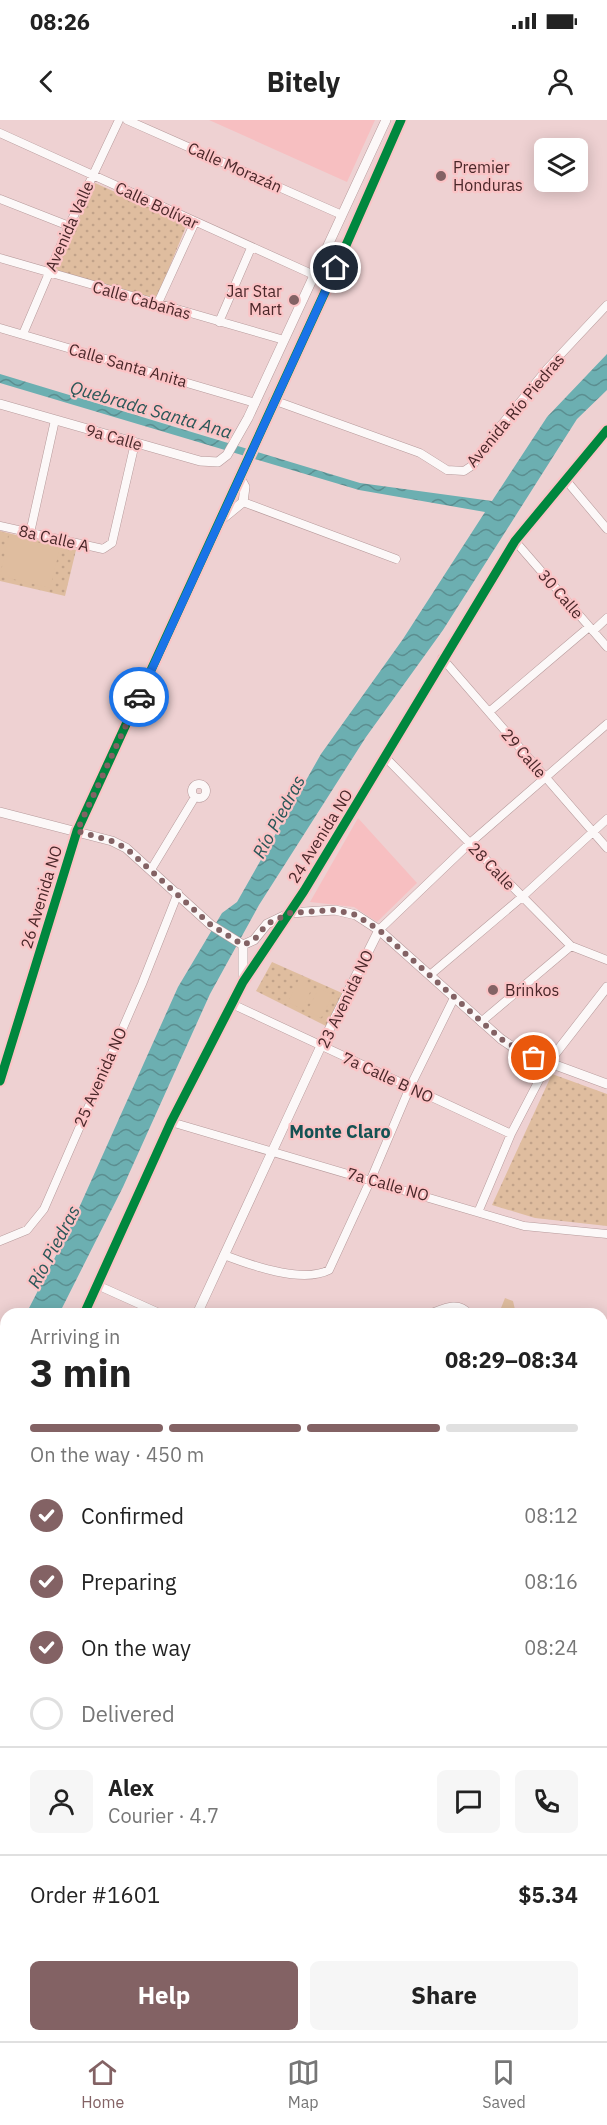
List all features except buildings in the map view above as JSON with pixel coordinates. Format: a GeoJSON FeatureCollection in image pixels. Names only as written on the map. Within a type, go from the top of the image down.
{"type":"FeatureCollection","features":[{"type":"Feature","properties":{"kind":"street","name":"Avenida Valle"},"geometry":{"type":"LineString","coordinates":[[23,334],[48,273],[118,120]]}},
{"type":"Feature","properties":{"kind":"street","name":"Calle Morazán"},"geometry":{"type":"LineString","coordinates":[[127,120],[342,215]]}},
{"type":"Feature","properties":{"kind":"street"},"geometry":{"type":"LineString","coordinates":[[255,403],[386,120]]}},
{"type":"Feature","properties":{"kind":"street"},"geometry":{"type":"LineString","coordinates":[[388,146],[388,135],[394,120]]}},
{"type":"Feature","properties":{"kind":"street"},"geometry":{"type":"LineString","coordinates":[[388,146],[400,120]]}},
{"type":"Feature","properties":{"kind":"street","name":"Calle Bolívar"},"geometry":{"type":"LineString","coordinates":[[0,133],[314,275]]}},
{"type":"Feature","properties":{"kind":"street","name":"26 Avenida NO"},"geometry":{"type":"LineString","coordinates":[[0,1081],[77,831],[221,520],[273,400],[336,268],[388,146]]}},
{"type":"Feature","properties":{"kind":"street"},"geometry":{"type":"LineString","coordinates":[[0,199],[69,226]]}},
{"type":"Feature","properties":{"kind":"street"},"geometry":{"type":"LineString","coordinates":[[158,305],[195,222]]}},
{"type":"Feature","properties":{"kind":"street"},"geometry":{"type":"LineString","coordinates":[[219,322],[251,248]]}},
{"type":"Feature","properties":{"kind":"street","name":"Calle Cabañas"},"geometry":{"type":"LineString","coordinates":[[0,258],[284,340]]}},
{"type":"Feature","properties":{"kind":"street"},"geometry":{"type":"LineString","coordinates":[[322,259],[327,268],[336,268]]}},
{"type":"Feature","properties":{"kind":"street","name":"Avenida Río Piedras"},"geometry":{"type":"LineString","coordinates":[[273,400],[420,453],[447,470],[464,471],[473,465],[498,429],[547,369],[607,304]]}},
{"type":"Feature","properties":{"kind":"street","name":"Calle Santa Anita"},"geometry":{"type":"LineString","coordinates":[[0,328],[255,403]]}},
{"type":"Feature","properties":{"kind":"street","name":"9a Calle"},"geometry":{"type":"LineString","coordinates":[[0,404],[210,464],[227,456],[255,403]]}},
{"type":"Feature","properties":{"kind":"street"},"geometry":{"type":"LineString","coordinates":[[30,533],[55,420]]}},
{"type":"Feature","properties":{"kind":"street","name":"24 Avenida NO"},"geometry":{"type":"LineString","coordinates":[[87,1308],[171,1122],[243,982],[290,913],[386,758],[442,658],[515,541],[607,430]]}},
{"type":"Feature","properties":{"kind":"street","name":"8a Calle A"},"geometry":{"type":"LineString","coordinates":[[0,526],[103,549],[108,548],[112,543],[135,443]]}},
{"type":"Feature","properties":{"kind":"street"},"geometry":{"type":"LineString","coordinates":[[221,520],[243,502],[244,487],[239,476]]}},
{"type":"Feature","properties":{"kind":"street"},"geometry":{"type":"LineString","coordinates":[[565,479],[607,529]]}},
{"type":"Feature","properties":{"kind":"street"},"geometry":{"type":"LineString","coordinates":[[243,502],[396,559]]}},
{"type":"Feature","properties":{"kind":"street","name":"30 Calle"},"geometry":{"type":"LineString","coordinates":[[515,541],[607,647]]}},
{"type":"Feature","properties":{"kind":"street"},"geometry":{"type":"LineString","coordinates":[[489,712],[607,618]]}},
{"type":"Feature","properties":{"kind":"street","name":"29 Calle"},"geometry":{"type":"LineString","coordinates":[[442,658],[607,848]]}},
{"type":"Feature","properties":{"kind":"street","name":"23 Avenida NO"},"geometry":{"type":"LineString","coordinates":[[200,1308],[321,1046],[379,930],[470,843],[607,724]]}},
{"type":"Feature","properties":{"kind":"street","name":"28 Calle"},"geometry":{"type":"LineString","coordinates":[[386,758],[571,946],[607,960]]}},
{"type":"Feature","properties":{"kind":"street"},"geometry":{"type":"LineString","coordinates":[[152,868],[195,797]]}},
{"type":"Feature","properties":{"kind":"street"},"geometry":{"type":"LineString","coordinates":[[0,812],[112,841],[152,868],[211,925],[241,944],[245,962],[243,982]]}},
{"type":"Feature","properties":{"kind":"street"},"geometry":{"type":"LineString","coordinates":[[429,975],[522,897],[607,819]]}},
{"type":"Feature","properties":{"kind":"street","name":"25 Avenida NO"},"geometry":{"type":"LineString","coordinates":[[0,1241],[27,1230],[44,1209],[142,984],[178,893]]}},
{"type":"Feature","properties":{"kind":"street"},"geometry":{"type":"LineString","coordinates":[[241,944],[254,940],[267,924],[290,913],[335,910],[356,915],[379,930],[481,1022],[520,1052],[607,1084]]}},
{"type":"Feature","properties":{"kind":"street"},"geometry":{"type":"LineString","coordinates":[[481,1022],[571,946]]}},
{"type":"Feature","properties":{"kind":"street"},"geometry":{"type":"LineString","coordinates":[[479,1210],[511,1134],[548,1063],[607,987]]}},
{"type":"Feature","properties":{"kind":"street"},"geometry":{"type":"LineString","coordinates":[[224,1255],[269,1269],[293,1273],[314,1275],[329,1270],[410,1087],[454,998]]}},
{"type":"Feature","properties":{"kind":"street","name":"7a Calle B NO"},"geometry":{"type":"LineString","coordinates":[[232,1004],[511,1134]]}},
{"type":"Feature","properties":{"kind":"street","name":"7a Calle NO"},"geometry":{"type":"LineString","coordinates":[[171,1122],[479,1210],[524,1226],[607,1234]]}},
{"type":"Feature","properties":{"kind":"street"},"geometry":{"type":"LineString","coordinates":[[97,1285],[148,1308]]}},
{"type":"Feature","properties":{"kind":"street"},"geometry":{"type":"LineString","coordinates":[[445,1308],[453,1305],[462,1308]]}},
{"type":"Feature","properties":{"kind":"street"},"geometry":{"type":"LineString","coordinates":[[0,1525],[0,1535]]}},
{"type":"Feature","properties":{"kind":"shaded area"},"geometry":{"type":"Polygon","coordinates":[[[209,120],[375,120],[347,182],[209,120]]]}},
{"type":"Feature","properties":{"kind":"shaded area"},"geometry":{"type":"Polygon","coordinates":[[[95,183],[187,224],[156,300],[54,271],[95,183]]]}},
{"type":"Feature","properties":{"kind":"shaded area"},"geometry":{"type":"Polygon","coordinates":[[[0,531],[76,550],[65,596],[0,581],[0,531]]]}},
{"type":"Feature","properties":{"kind":"shaded area"},"geometry":{"type":"Polygon","coordinates":[[[9,535],[60,548],[50,588],[0,576],[9,535]]]}},
{"type":"Feature","properties":{"kind":"shaded area"},"geometry":{"type":"Polygon","coordinates":[[[358,818],[417,883],[377,922],[354,907],[310,902],[358,818]]]}},
{"type":"Feature","properties":{"kind":"shaded area"},"geometry":{"type":"Polygon","coordinates":[[[272,962],[342,993],[326,1026],[256,991],[272,962]]]}},
{"type":"Feature","properties":{"kind":"shaded area"},"geometry":{"type":"Polygon","coordinates":[[[299,979],[313,986],[302,1009],[288,1002],[299,979]]]}},
{"type":"Feature","properties":{"kind":"shaded area"},"geometry":{"type":"Polygon","coordinates":[[[319,988],[333,995],[321,1018],[307,1011],[319,988]]]}},
{"type":"Feature","properties":{"kind":"shaded area"},"geometry":{"type":"Polygon","coordinates":[[[552,1074],[607,1094],[607,1226],[535,1218],[492,1205],[552,1074]]]}},
{"type":"Feature","properties":{"kind":"shaded area"},"geometry":{"type":"Polygon","coordinates":[[[505,1298],[513,1301],[515,1308],[501,1308],[505,1298]]]}},
{"type":"Feature","properties":{"kind":"water","name":"Río Piedras"},"geometry":{"type":"Polygon","coordinates":[[[607,354],[607,390],[577,419],[443,630],[366,737],[259,905],[210,994],[123,1187],[62,1308],[29,1308],[70,1228],[178,987],[222,913],[237,902],[321,754],[403,639],[485,512],[359,490],[0,383],[0,374],[360,483],[492,501],[547,417],[607,354]]]}},
{"type":"Feature","properties":{"kind":"cycle path"},"geometry":{"type":"LineString","coordinates":[[0,1081],[77,831],[336,268],[401,120]]}},
{"type":"Feature","properties":{"kind":"cycle path"},"geometry":{"type":"LineString","coordinates":[[87,1308],[171,1122],[243,982],[304,891],[515,541],[607,430]]}},
{"type":"Feature","properties":{"kind":"way so far"},"geometry":{"type":"LineString","coordinates":[[139,697],[77,831],[112,841],[126,848],[152,868],[211,925],[243,945],[254,940],[267,924],[290,913],[314,909],[335,910],[356,915],[379,930],[501,1039],[534,1058]]}},
{"type":"Feature","properties":{"kind":"place","name":"Premier Honduras"},"geometry":{"type":"Point","coordinates":[441,176]}},
{"type":"Feature","properties":{"kind":"place","name":"Jar Star Mart"},"geometry":{"type":"Point","coordinates":[294,300]}},
{"type":"Feature","properties":{"kind":"place","name":"Brinkos"},"geometry":{"type":"Point","coordinates":[493,990]}},
{"type":"Feature","properties":{"kind":"district","name":"Monte Claro"},"geometry":{"type":"Point","coordinates":[340,1132]}},
{"type":"Feature","properties":{"kind":"route"},"geometry":{"type":"LineString","coordinates":[[139,697],[336,268]]}},
{"type":"Feature","properties":{"kind":"water label","name":"Quebrada Santa Ana"},"geometry":{"type":"Point","coordinates":[151,410]}}]}
